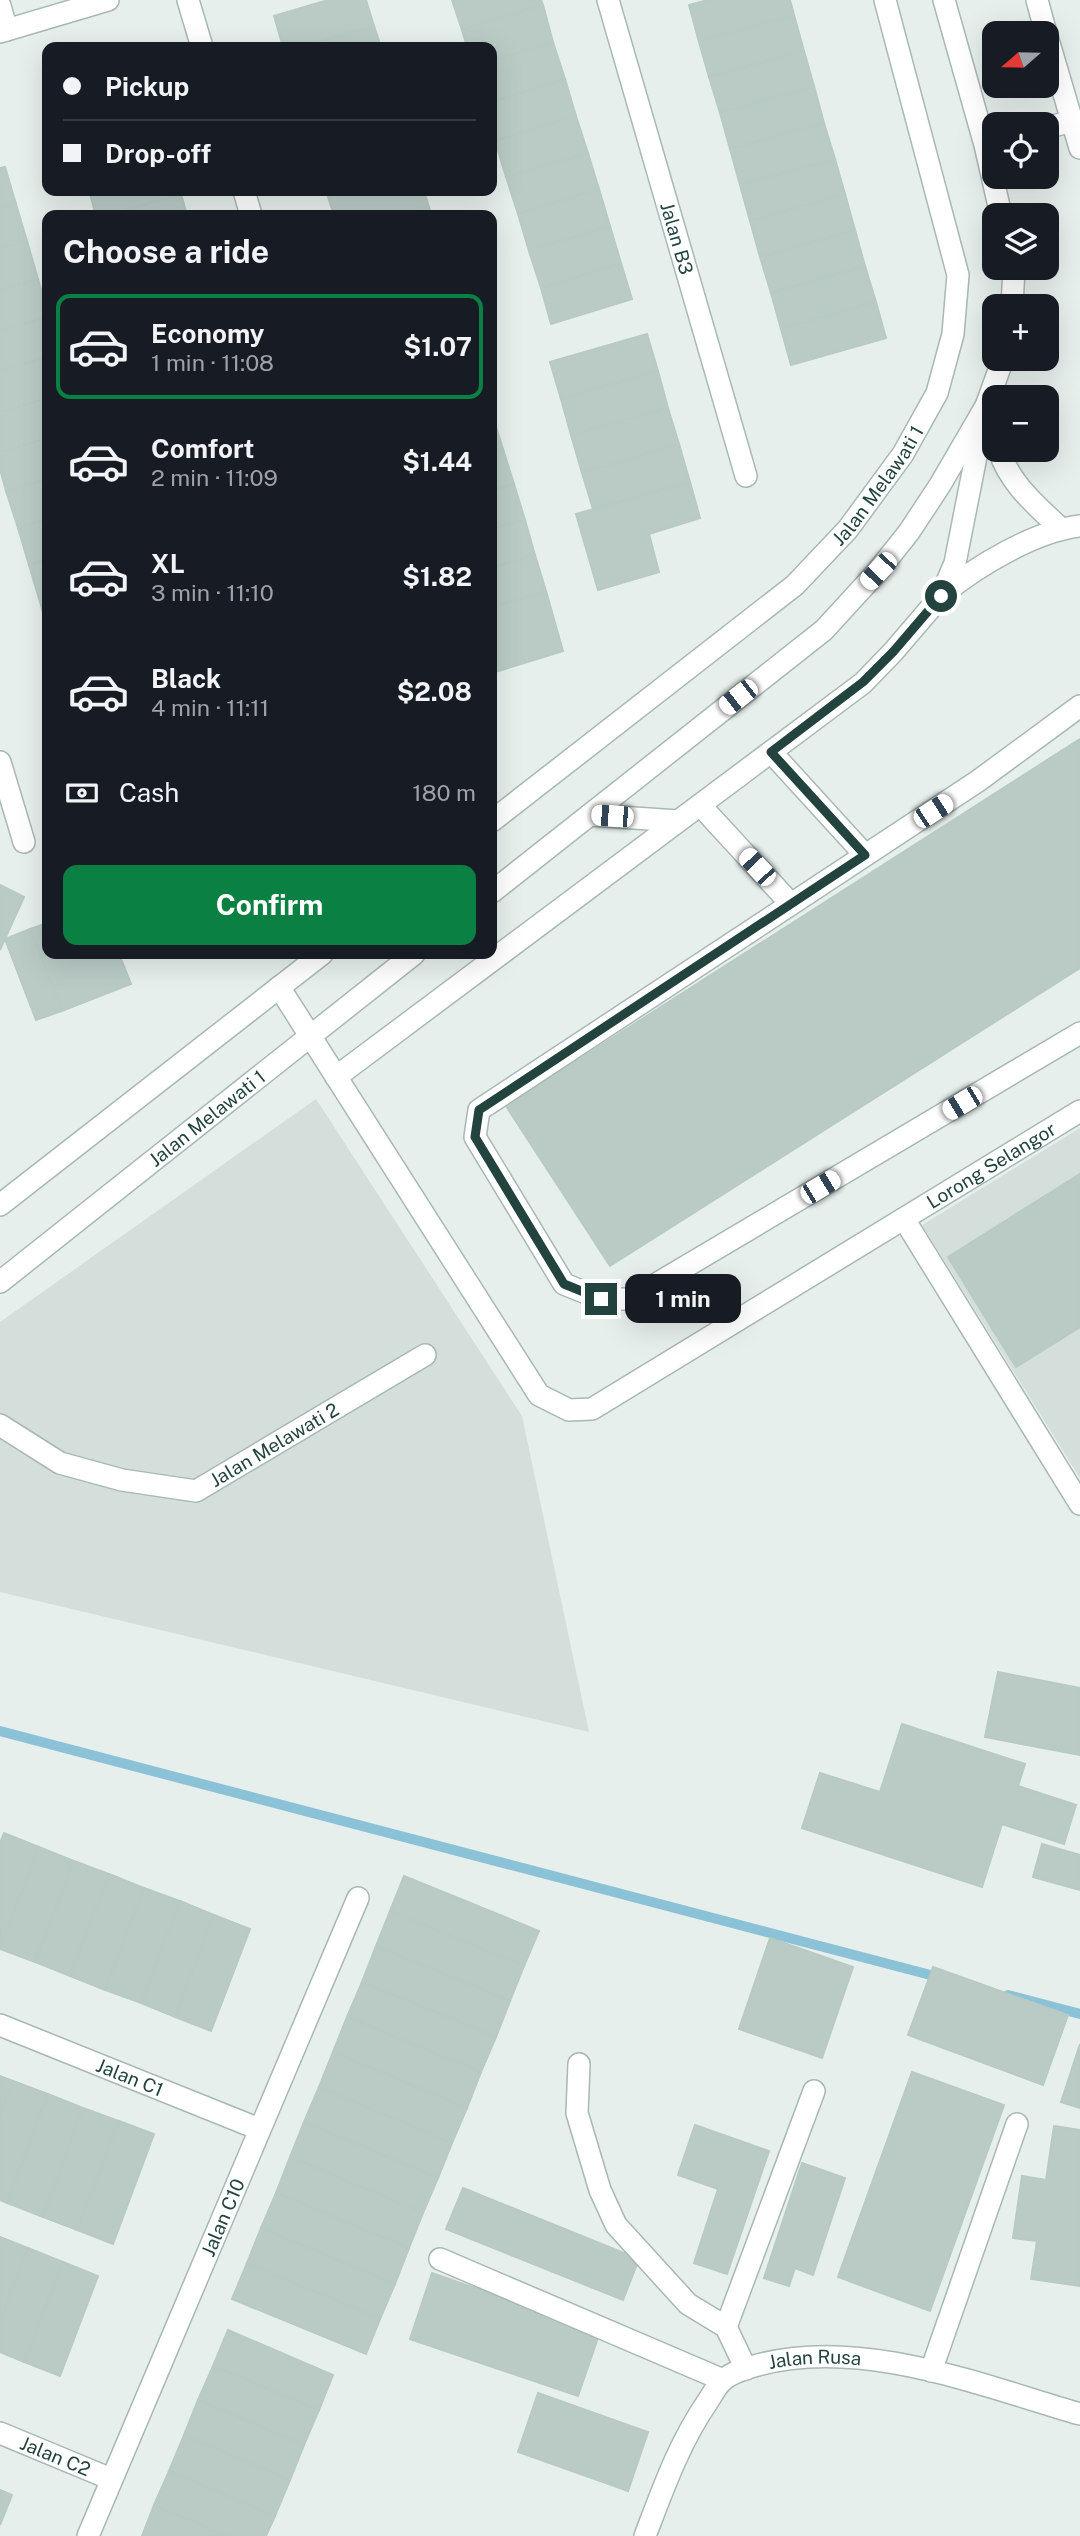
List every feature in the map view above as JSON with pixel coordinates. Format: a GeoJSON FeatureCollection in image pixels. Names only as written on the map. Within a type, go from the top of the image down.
{"type":"FeatureCollection","features":[{"type":"Feature","properties":{"kind":"street"},"geometry":{"type":"LineString","coordinates":[[0,6],[3,31],[108,0]]}},
{"type":"Feature","properties":{"kind":"street"},"geometry":{"type":"LineString","coordinates":[[188,0],[201,42]]}},
{"type":"Feature","properties":{"kind":"street","name":"Jalan B3"},"geometry":{"type":"LineString","coordinates":[[608,0],[746,476]]}},
{"type":"Feature","properties":{"kind":"street","name":"Jalan Melawati 1"},"geometry":{"type":"LineString","coordinates":[[497,817],[795,585],[848,529],[903,454],[937,393],[953,334],[958,275],[885,0]]}},
{"type":"Feature","properties":{"kind":"street"},"geometry":{"type":"LineString","coordinates":[[944,0],[982,122]]}},
{"type":"Feature","properties":{"kind":"street"},"geometry":{"type":"LineString","coordinates":[[1037,0],[1043,21]]}},
{"type":"Feature","properties":{"kind":"street"},"geometry":{"type":"LineString","coordinates":[[1059,77],[1080,148]]}},
{"type":"Feature","properties":{"kind":"street"},"geometry":{"type":"LineString","coordinates":[[1059,124],[1072,121]]}},
{"type":"Feature","properties":{"kind":"street"},"geometry":{"type":"LineString","coordinates":[[497,888],[824,630],[878,571],[909,532],[982,413]]}},
{"type":"Feature","properties":{"kind":"street"},"geometry":{"type":"LineString","coordinates":[[941,596],[955,563],[982,426]]}},
{"type":"Feature","properties":{"kind":"street"},"geometry":{"type":"LineString","coordinates":[[497,956],[863,682],[941,596],[971,572],[1070,527],[1022,492],[1003,462]]}},
{"type":"Feature","properties":{"kind":"street"},"geometry":{"type":"LineString","coordinates":[[1080,706],[978,781],[479,1110],[475,1137],[564,1284],[601,1299],[631,1299],[1080,1033]]}},
{"type":"Feature","properties":{"kind":"street"},"geometry":{"type":"LineString","coordinates":[[771,752],[865,855]]}},
{"type":"Feature","properties":{"kind":"street"},"geometry":{"type":"LineString","coordinates":[[0,762],[24,842]]}},
{"type":"Feature","properties":{"kind":"street"},"geometry":{"type":"LineString","coordinates":[[700,805],[791,904]]}},
{"type":"Feature","properties":{"kind":"street"},"geometry":{"type":"LineString","coordinates":[[590,815],[678,821]]}},
{"type":"Feature","properties":{"kind":"street"},"geometry":{"type":"LineString","coordinates":[[0,1205],[315,959]]}},
{"type":"Feature","properties":{"kind":"street","name":"Jalan Melawati 1"},"geometry":{"type":"LineString","coordinates":[[0,1282],[408,959]]}},
{"type":"Feature","properties":{"kind":"street"},"geometry":{"type":"LineString","coordinates":[[336,1077],[494,959]]}},
{"type":"Feature","properties":{"kind":"street","name":"Lorong Selangor"},"geometry":{"type":"LineString","coordinates":[[279,987],[539,1395],[569,1410],[592,1409],[904,1219],[1077,1118]]}},
{"type":"Feature","properties":{"kind":"street"},"geometry":{"type":"LineString","coordinates":[[904,1219],[1080,1504]]}},
{"type":"Feature","properties":{"kind":"street","name":"Jalan Melawati 2"},"geometry":{"type":"LineString","coordinates":[[0,1425],[60,1463],[122,1480],[196,1491],[425,1355]]}},
{"type":"Feature","properties":{"kind":"street","name":"Jalan C10"},"geometry":{"type":"LineString","coordinates":[[88,2536],[358,1898]]}},
{"type":"Feature","properties":{"kind":"street","name":"Jalan C1"},"geometry":{"type":"LineString","coordinates":[[0,2025],[259,2129]]}},
{"type":"Feature","properties":{"kind":"street"},"geometry":{"type":"LineString","coordinates":[[579,2064],[577,2113],[600,2190],[616,2225],[688,2304],[726,2327],[746,2369]]}},
{"type":"Feature","properties":{"kind":"street"},"geometry":{"type":"LineString","coordinates":[[726,2327],[814,2091]]}},
{"type":"Feature","properties":{"kind":"street"},"geometry":{"type":"LineString","coordinates":[[931,2371],[1017,2124]]}},
{"type":"Feature","properties":{"kind":"street"},"geometry":{"type":"LineString","coordinates":[[440,2259],[723,2380]]}},
{"type":"Feature","properties":{"kind":"street","name":"Jalan Rusa"},"geometry":{"type":"LineString","coordinates":[[645,2536],[691,2425],[723,2380],[746,2369],[799,2358],[860,2358],[931,2371],[1080,2414]]}},
{"type":"Feature","properties":{"kind":"street","name":"Jalan C2"},"geometry":{"type":"LineString","coordinates":[[0,2433],[111,2479]]}},
{"type":"Feature","properties":{"kind":"shaded area"},"geometry":{"type":"Polygon","coordinates":[[[316,1099],[522,1416],[589,1732],[0,1592],[0,1322],[316,1099]]]}},
{"type":"Feature","properties":{"kind":"shaded area"},"geometry":{"type":"Polygon","coordinates":[[[1080,1128],[1080,1478],[922,1225],[1080,1128]]]}},
{"type":"Feature","properties":{"kind":"building"},"geometry":{"type":"Polygon","coordinates":[[[328,0],[366,0],[374,26],[318,42],[282,42],[274,16],[328,0]]]}},
{"type":"Feature","properties":{"kind":"building"},"geometry":{"type":"Polygon","coordinates":[[[452,0],[541,0],[543,5],[462,30],[452,0]]]}},
{"type":"Feature","properties":{"kind":"building"},"geometry":{"type":"Polygon","coordinates":[[[708,0],[790,0],[794,15],[699,42],[689,5],[708,0]]]}},
{"type":"Feature","properties":{"kind":"building"},"geometry":{"type":"Polygon","coordinates":[[[543,5],[553,42],[497,59],[497,42],[466,42],[462,30],[543,5]]]}},
{"type":"Feature","properties":{"kind":"building"},"geometry":{"type":"Polygon","coordinates":[[[794,15],[804,51],[709,77],[699,42],[794,15]]]}},
{"type":"Feature","properties":{"kind":"building"},"geometry":{"type":"Polygon","coordinates":[[[374,26],[379,42],[318,42],[374,26]]]}},
{"type":"Feature","properties":{"kind":"building"},"geometry":{"type":"Polygon","coordinates":[[[553,42],[565,79],[497,100],[497,59],[553,42]]]}},
{"type":"Feature","properties":{"kind":"building"},"geometry":{"type":"Polygon","coordinates":[[[804,51],[814,86],[720,113],[709,77],[804,51]]]}},
{"type":"Feature","properties":{"kind":"building"},"geometry":{"type":"Polygon","coordinates":[[[565,79],[576,116],[497,140],[497,100],[565,79]]]}},
{"type":"Feature","properties":{"kind":"building"},"geometry":{"type":"Polygon","coordinates":[[[814,86],[824,123],[730,149],[720,113],[814,86]]]}},
{"type":"Feature","properties":{"kind":"building"},"geometry":{"type":"Polygon","coordinates":[[[576,116],[588,153],[506,177],[497,140],[576,116]]]}},
{"type":"Feature","properties":{"kind":"building"},"geometry":{"type":"Polygon","coordinates":[[[824,123],[835,159],[740,185],[730,149],[824,123]]]}},
{"type":"Feature","properties":{"kind":"building"},"geometry":{"type":"Polygon","coordinates":[[[588,153],[599,189],[518,214],[506,177],[588,153]]]}},
{"type":"Feature","properties":{"kind":"building"},"geometry":{"type":"Polygon","coordinates":[[[835,159],[845,194],[750,221],[740,185],[835,159]]]}},
{"type":"Feature","properties":{"kind":"building"},"geometry":{"type":"Polygon","coordinates":[[[5,167],[16,204],[0,209],[0,168],[5,167]]]}},
{"type":"Feature","properties":{"kind":"building"},"geometry":{"type":"Polygon","coordinates":[[[599,189],[610,226],[529,251],[518,214],[599,189]]]}},
{"type":"Feature","properties":{"kind":"building"},"geometry":{"type":"Polygon","coordinates":[[[845,194],[855,230],[760,257],[750,221],[845,194]]]}},
{"type":"Feature","properties":{"kind":"building"},"geometry":{"type":"Polygon","coordinates":[[[90,196],[174,196],[125,210],[95,210],[90,196]]]}},
{"type":"Feature","properties":{"kind":"building"},"geometry":{"type":"Polygon","coordinates":[[[182,196],[186,210],[125,210],[182,196]]]}},
{"type":"Feature","properties":{"kind":"building"},"geometry":{"type":"Polygon","coordinates":[[[426,196],[429,207],[418,210],[332,210],[328,197],[426,196]]]}},
{"type":"Feature","properties":{"kind":"building"},"geometry":{"type":"Polygon","coordinates":[[[16,204],[27,241],[0,249],[0,209],[16,204]]]}},
{"type":"Feature","properties":{"kind":"building"},"geometry":{"type":"Polygon","coordinates":[[[610,226],[621,263],[541,288],[529,251],[610,226]]]}},
{"type":"Feature","properties":{"kind":"building"},"geometry":{"type":"Polygon","coordinates":[[[855,230],[865,266],[771,293],[760,257],[855,230]]]}},
{"type":"Feature","properties":{"kind":"building"},"geometry":{"type":"Polygon","coordinates":[[[27,241],[38,279],[0,290],[0,249],[27,241]]]}},
{"type":"Feature","properties":{"kind":"building"},"geometry":{"type":"Polygon","coordinates":[[[621,263],[632,299],[551,324],[541,288],[621,263]]]}},
{"type":"Feature","properties":{"kind":"building"},"geometry":{"type":"Polygon","coordinates":[[[865,266],[876,302],[781,329],[771,293],[865,266]]]}},
{"type":"Feature","properties":{"kind":"building"},"geometry":{"type":"Polygon","coordinates":[[[38,279],[42,292],[42,318],[0,331],[0,290],[38,279]]]}},
{"type":"Feature","properties":{"kind":"building"},"geometry":{"type":"Polygon","coordinates":[[[876,302],[886,338],[791,365],[781,329],[876,302]]]}},
{"type":"Feature","properties":{"kind":"building"},"geometry":{"type":"Polygon","coordinates":[[[42,318],[42,358],[0,371],[0,331],[42,318]]]}},
{"type":"Feature","properties":{"kind":"building"},"geometry":{"type":"Polygon","coordinates":[[[647,334],[658,371],[561,399],[550,362],[647,334]]]}},
{"type":"Feature","properties":{"kind":"building"},"geometry":{"type":"Polygon","coordinates":[[[42,358],[42,399],[0,412],[0,371],[42,358]]]}},
{"type":"Feature","properties":{"kind":"building"},"geometry":{"type":"Polygon","coordinates":[[[658,371],[668,408],[571,435],[561,399],[658,371]]]}},
{"type":"Feature","properties":{"kind":"building"},"geometry":{"type":"Polygon","coordinates":[[[42,399],[42,439],[0,452],[0,412],[42,399]]]}},
{"type":"Feature","properties":{"kind":"building"},"geometry":{"type":"Polygon","coordinates":[[[668,408],[679,444],[582,473],[571,435],[668,408]]]}},
{"type":"Feature","properties":{"kind":"building"},"geometry":{"type":"Polygon","coordinates":[[[497,430],[503,449],[497,451],[497,430]]]}},
{"type":"Feature","properties":{"kind":"building"},"geometry":{"type":"Polygon","coordinates":[[[42,439],[42,480],[6,491],[0,469],[0,452],[42,439]]]}},
{"type":"Feature","properties":{"kind":"building"},"geometry":{"type":"Polygon","coordinates":[[[679,444],[690,482],[593,509],[582,473],[679,444]]]}},
{"type":"Feature","properties":{"kind":"building"},"geometry":{"type":"Polygon","coordinates":[[[503,449],[514,484],[497,489],[497,451],[503,449]]]}},
{"type":"Feature","properties":{"kind":"building"},"geometry":{"type":"Polygon","coordinates":[[[42,480],[42,521],[18,528],[6,491],[42,480]]]}},
{"type":"Feature","properties":{"kind":"building"},"geometry":{"type":"Polygon","coordinates":[[[690,482],[700,518],[649,534],[659,572],[598,590],[576,514],[690,482]]]}},
{"type":"Feature","properties":{"kind":"building"},"geometry":{"type":"Polygon","coordinates":[[[514,484],[525,520],[497,528],[497,489],[514,484]]]}},
{"type":"Feature","properties":{"kind":"building"},"geometry":{"type":"Polygon","coordinates":[[[525,520],[535,555],[497,566],[497,528],[525,520]]]}},
{"type":"Feature","properties":{"kind":"building"},"geometry":{"type":"Polygon","coordinates":[[[42,521],[42,561],[29,565],[18,528],[42,521]]]}},
{"type":"Feature","properties":{"kind":"building"},"geometry":{"type":"Polygon","coordinates":[[[535,555],[546,591],[497,606],[497,566],[535,555]]]}},
{"type":"Feature","properties":{"kind":"building"},"geometry":{"type":"Polygon","coordinates":[[[42,561],[42,601],[40,602],[29,565],[42,561]]]}},
{"type":"Feature","properties":{"kind":"building"},"geometry":{"type":"Polygon","coordinates":[[[546,591],[563,651],[497,671],[497,606],[546,591]]]}},
{"type":"Feature","properties":{"kind":"building"},"geometry":{"type":"Polygon","coordinates":[[[1080,739],[1080,968],[610,1266],[506,1106],[1080,739]]]}},
{"type":"Feature","properties":{"kind":"building"},"geometry":{"type":"Polygon","coordinates":[[[0,885],[24,897],[0,950],[0,885]]]}},
{"type":"Feature","properties":{"kind":"building"},"geometry":{"type":"Polygon","coordinates":[[[42,925],[42,959],[121,959],[131,984],[62,1011],[30,929],[42,925]]]}},
{"type":"Feature","properties":{"kind":"building"},"geometry":{"type":"Polygon","coordinates":[[[30,929],[62,1011],[36,1020],[5,939],[30,929]]]}},
{"type":"Feature","properties":{"kind":"building"},"geometry":{"type":"Polygon","coordinates":[[[1080,1174],[1080,1327],[1016,1367],[948,1257],[1080,1174]]]}},
{"type":"Feature","properties":{"kind":"building"},"geometry":{"type":"Polygon","coordinates":[[[998,1672],[1080,1688],[1080,1755],[985,1737],[998,1672]]]}},
{"type":"Feature","properties":{"kind":"building"},"geometry":{"type":"Polygon","coordinates":[[[902,1724],[1025,1764],[1018,1786],[1076,1805],[1064,1844],[1002,1824],[982,1887],[802,1828],[820,1773],[880,1792],[902,1724]]]}},
{"type":"Feature","properties":{"kind":"building"},"geometry":{"type":"Polygon","coordinates":[[[4,1833],[39,1847],[0,1949],[0,1843],[4,1833]]]}},
{"type":"Feature","properties":{"kind":"building"},"geometry":{"type":"Polygon","coordinates":[[[1042,1844],[1080,1855],[1080,1890],[1033,1877],[1042,1844]]]}},
{"type":"Feature","properties":{"kind":"building"},"geometry":{"type":"Polygon","coordinates":[[[39,1847],[74,1861],[35,1962],[0,1949],[39,1847]]]}},
{"type":"Feature","properties":{"kind":"building"},"geometry":{"type":"Polygon","coordinates":[[[74,1861],[109,1874],[70,1976],[35,1962],[74,1861]]]}},
{"type":"Feature","properties":{"kind":"building"},"geometry":{"type":"Polygon","coordinates":[[[109,1874],[144,1888],[105,1990],[70,1976],[109,1874]]]}},
{"type":"Feature","properties":{"kind":"building"},"geometry":{"type":"Polygon","coordinates":[[[404,1876],[539,1931],[524,1966],[390,1911],[404,1876]]]}},
{"type":"Feature","properties":{"kind":"building"},"geometry":{"type":"Polygon","coordinates":[[[144,1888],[180,1901],[141,2003],[105,1990],[144,1888]]]}},
{"type":"Feature","properties":{"kind":"building"},"geometry":{"type":"Polygon","coordinates":[[[180,1901],[214,1915],[175,2017],[141,2003],[180,1901]]]}},
{"type":"Feature","properties":{"kind":"building"},"geometry":{"type":"Polygon","coordinates":[[[390,1911],[524,1966],[510,2001],[376,1946],[390,1911]]]}},
{"type":"Feature","properties":{"kind":"building"},"geometry":{"type":"Polygon","coordinates":[[[214,1915],[250,1929],[211,2031],[175,2017],[214,1915]]]}},
{"type":"Feature","properties":{"kind":"building"},"geometry":{"type":"Polygon","coordinates":[[[770,1938],[853,1967],[822,2058],[739,2029],[770,1938]]]}},
{"type":"Feature","properties":{"kind":"building"},"geometry":{"type":"Polygon","coordinates":[[[376,1946],[510,2001],[496,2037],[362,1982],[376,1946]]]}},
{"type":"Feature","properties":{"kind":"building"},"geometry":{"type":"Polygon","coordinates":[[[933,1967],[1068,2015],[1043,2085],[908,2035],[933,1967]]]}},
{"type":"Feature","properties":{"kind":"building"},"geometry":{"type":"Polygon","coordinates":[[[362,1982],[496,2037],[481,2072],[347,2017],[362,1982]]]}},
{"type":"Feature","properties":{"kind":"building"},"geometry":{"type":"Polygon","coordinates":[[[347,2017],[481,2072],[467,2108],[333,2052],[347,2017]]]}},
{"type":"Feature","properties":{"kind":"building"},"geometry":{"type":"Polygon","coordinates":[[[1080,2044],[1080,2108],[1061,2102],[1080,2044]]]}},
{"type":"Feature","properties":{"kind":"building"},"geometry":{"type":"Polygon","coordinates":[[[333,2052],[467,2108],[452,2143],[319,2087],[333,2052]]]}},
{"type":"Feature","properties":{"kind":"building"},"geometry":{"type":"Polygon","coordinates":[[[912,2072],[1004,2105],[930,2311],[838,2277],[912,2072]]]}},
{"type":"Feature","properties":{"kind":"building"},"geometry":{"type":"Polygon","coordinates":[[[0,2076],[13,2081],[0,2115],[0,2076]]]}},
{"type":"Feature","properties":{"kind":"building"},"geometry":{"type":"Polygon","coordinates":[[[13,2081],[48,2094],[7,2203],[0,2200],[0,2115],[13,2081]]]}},
{"type":"Feature","properties":{"kind":"building"},"geometry":{"type":"Polygon","coordinates":[[[319,2087],[452,2143],[438,2178],[304,2122],[319,2087]]]}},
{"type":"Feature","properties":{"kind":"building"},"geometry":{"type":"Polygon","coordinates":[[[48,2094],[83,2108],[43,2217],[7,2203],[48,2094]]]}},
{"type":"Feature","properties":{"kind":"building"},"geometry":{"type":"Polygon","coordinates":[[[83,2108],[119,2121],[77,2230],[43,2217],[83,2108]]]}},
{"type":"Feature","properties":{"kind":"building"},"geometry":{"type":"Polygon","coordinates":[[[119,2121],[154,2134],[113,2244],[77,2230],[119,2121]]]}},
{"type":"Feature","properties":{"kind":"building"},"geometry":{"type":"Polygon","coordinates":[[[304,2122],[438,2178],[423,2213],[290,2157],[304,2122]]]}},
{"type":"Feature","properties":{"kind":"building"},"geometry":{"type":"Polygon","coordinates":[[[695,2125],[769,2151],[727,2274],[694,2263],[718,2189],[678,2175],[695,2125]]]}},
{"type":"Feature","properties":{"kind":"building"},"geometry":{"type":"Polygon","coordinates":[[[1054,2126],[1080,2130],[1080,2286],[1031,2279],[1037,2241],[1013,2238],[1022,2176],[1046,2180],[1054,2126]]]}},
{"type":"Feature","properties":{"kind":"building"},"geometry":{"type":"Polygon","coordinates":[[[290,2157],[423,2213],[409,2248],[276,2193],[290,2157]]]}},
{"type":"Feature","properties":{"kind":"building"},"geometry":{"type":"Polygon","coordinates":[[[802,2163],[845,2178],[813,2275],[795,2268],[789,2286],[764,2278],[802,2163]]]}},
{"type":"Feature","properties":{"kind":"building"},"geometry":{"type":"Polygon","coordinates":[[[463,2188],[639,2259],[623,2300],[446,2229],[463,2188]]]}},
{"type":"Feature","properties":{"kind":"building"},"geometry":{"type":"Polygon","coordinates":[[[276,2193],[409,2248],[395,2284],[261,2228],[276,2193]]]}},
{"type":"Feature","properties":{"kind":"building"},"geometry":{"type":"Polygon","coordinates":[[[261,2228],[395,2284],[380,2319],[247,2263],[261,2228]]]}},
{"type":"Feature","properties":{"kind":"building"},"geometry":{"type":"Polygon","coordinates":[[[0,2237],[28,2248],[0,2320],[0,2237]]]}},
{"type":"Feature","properties":{"kind":"building"},"geometry":{"type":"Polygon","coordinates":[[[28,2248],[63,2262],[24,2362],[0,2352],[0,2320],[28,2248]]]}},
{"type":"Feature","properties":{"kind":"building"},"geometry":{"type":"Polygon","coordinates":[[[63,2262],[98,2276],[60,2376],[24,2362],[63,2262]]]}},
{"type":"Feature","properties":{"kind":"building"},"geometry":{"type":"Polygon","coordinates":[[[247,2263],[380,2319],[366,2354],[232,2299],[247,2263]]]}},
{"type":"Feature","properties":{"kind":"building"},"geometry":{"type":"Polygon","coordinates":[[[432,2273],[600,2332],[578,2396],[410,2339],[432,2273]]]}},
{"type":"Feature","properties":{"kind":"building"},"geometry":{"type":"Polygon","coordinates":[[[228,2330],[333,2375],[319,2410],[213,2366],[228,2330]]]}},
{"type":"Feature","properties":{"kind":"building"},"geometry":{"type":"Polygon","coordinates":[[[213,2366],[319,2410],[304,2445],[198,2400],[213,2366]]]}},
{"type":"Feature","properties":{"kind":"building"},"geometry":{"type":"Polygon","coordinates":[[[538,2393],[648,2432],[628,2491],[518,2452],[538,2393]]]}},
{"type":"Feature","properties":{"kind":"building"},"geometry":{"type":"Polygon","coordinates":[[[198,2400],[304,2445],[290,2480],[184,2435],[198,2400]]]}},
{"type":"Feature","properties":{"kind":"building"},"geometry":{"type":"Polygon","coordinates":[[[184,2435],[290,2480],[275,2516],[169,2471],[184,2435]]]}},
{"type":"Feature","properties":{"kind":"building"},"geometry":{"type":"Polygon","coordinates":[[[169,2471],[275,2516],[266,2536],[227,2536],[154,2505],[169,2471]]]}},
{"type":"Feature","properties":{"kind":"building"},"geometry":{"type":"Polygon","coordinates":[[[0,2490],[12,2495],[0,2525],[0,2490]]]}},
{"type":"Feature","properties":{"kind":"building"},"geometry":{"type":"Polygon","coordinates":[[[154,2505],[227,2536],[142,2536],[154,2505]]]}},
{"type":"Feature","properties":{"kind":"waterway"},"geometry":{"type":"LineString","coordinates":[[0,1731],[942,1978]]}},
{"type":"Feature","properties":{"kind":"waterway"},"geometry":{"type":"LineString","coordinates":[[1008,1995],[1080,2014]]}},
{"type":"Feature","properties":{"kind":"route"},"geometry":{"type":"LineString","coordinates":[[601,1299],[564,1284],[475,1137],[479,1110],[865,855],[771,752],[863,682],[941,596]]}}]}
